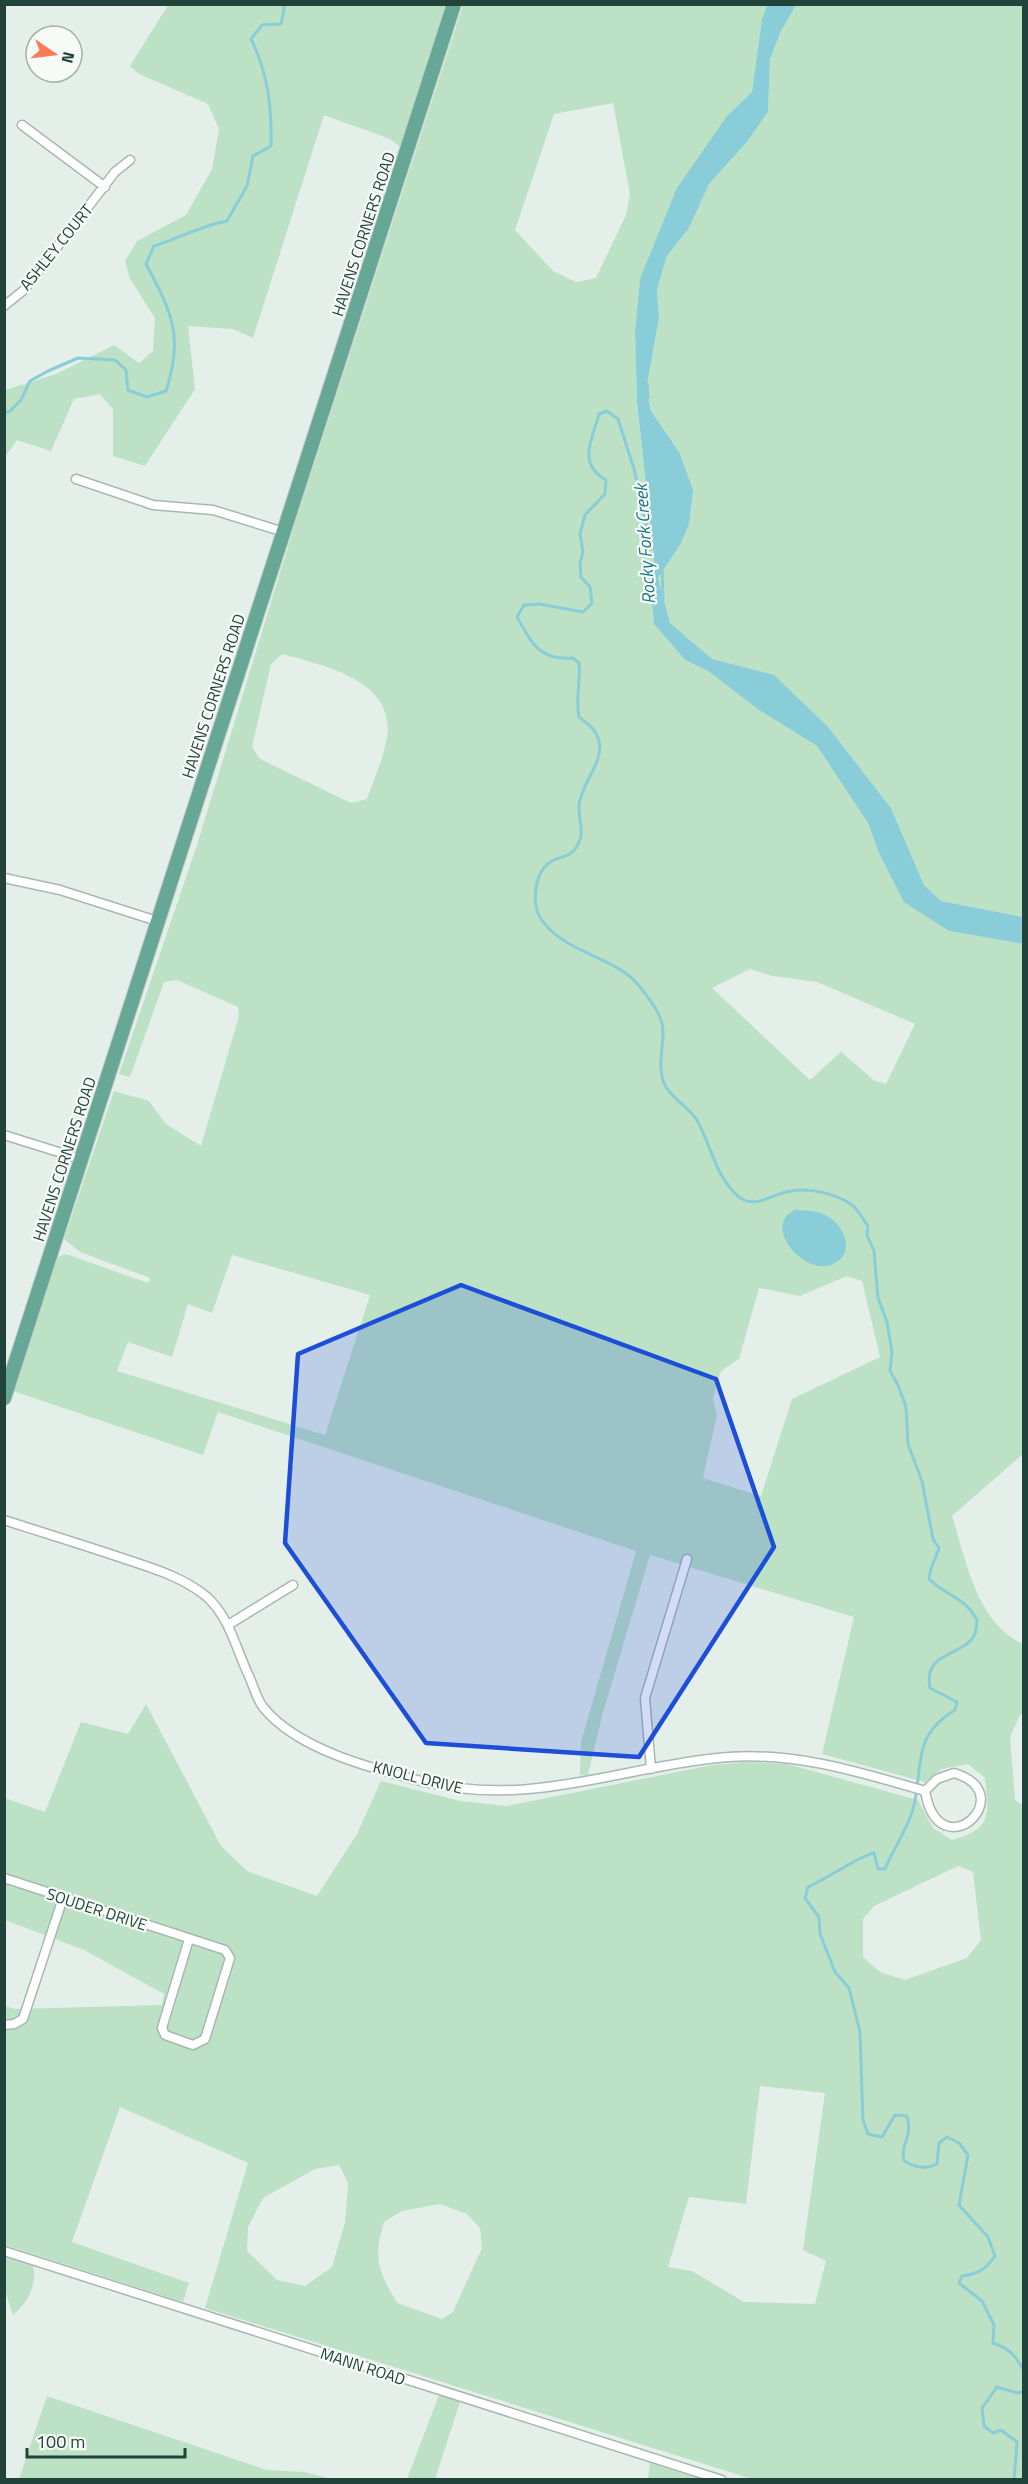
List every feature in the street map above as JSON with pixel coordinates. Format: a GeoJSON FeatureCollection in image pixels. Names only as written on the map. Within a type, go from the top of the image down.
{"type":"FeatureCollection","features":[{"type":"Feature","properties":{"kind":"main road","name":"HAVENS CORNERS ROAD"},"geometry":{"type":"LineString","coordinates":[[4,1398],[454,4]]}},
{"type":"Feature","properties":{"kind":"street","name":"ASHLEY COURT"},"geometry":{"type":"LineString","coordinates":[[22,125],[105,186]]}},
{"type":"Feature","properties":{"kind":"street","name":"ASHLEY COURT"},"geometry":{"type":"LineString","coordinates":[[4,306],[24,290],[116,172],[130,160]]}},
{"type":"Feature","properties":{"kind":"street"},"geometry":{"type":"LineString","coordinates":[[76,479],[153,505],[213,510],[284,532]]}},
{"type":"Feature","properties":{"kind":"street"},"geometry":{"type":"LineString","coordinates":[[4,878],[60,890],[157,921]]}},
{"type":"Feature","properties":{"kind":"street"},"geometry":{"type":"LineString","coordinates":[[4,1135],[81,1159]]}},
{"type":"Feature","properties":{"kind":"street","name":"KNOLL DRIVE"},"geometry":{"type":"LineString","coordinates":[[4,1520],[170,1574],[207,1598],[228,1625],[262,1706],[296,1738],[331,1753],[425,1782],[473,1790],[523,1791],[580,1784],[719,1758],[777,1757],[822,1763],[925,1791]]}},
{"type":"Feature","properties":{"kind":"street"},"geometry":{"type":"LineString","coordinates":[[651,1769],[645,1698],[687,1559]]}},
{"type":"Feature","properties":{"kind":"street"},"geometry":{"type":"LineString","coordinates":[[228,1625],[293,1585]]}},
{"type":"Feature","properties":{"kind":"street"},"geometry":{"type":"LineString","coordinates":[[954,1773],[968,1777],[979,1788],[981,1800],[979,1811],[973,1820],[962,1827],[949,1827],[937,1822],[928,1808],[925,1791],[937,1779],[954,1773]]}},
{"type":"Feature","properties":{"kind":"street","name":"SOUDER DRIVE"},"geometry":{"type":"LineString","coordinates":[[4,1878],[225,1950],[230,1958],[204,2039],[193,2045],[165,2036],[162,2028],[189,1939]]}},
{"type":"Feature","properties":{"kind":"street"},"geometry":{"type":"LineString","coordinates":[[4,2025],[14,2024],[23,2019],[63,1898]]}},
{"type":"Feature","properties":{"kind":"street","name":"MANN ROAD"},"geometry":{"type":"LineString","coordinates":[[4,2251],[722,2480]]}},
{"type":"Feature","properties":{"kind":"highlighted area"},"geometry":{"type":"Polygon","coordinates":[[[461,1285],[716,1379],[774,1547],[639,1757],[426,1743],[285,1543],[298,1354],[461,1285]]]}},
{"type":"Feature","properties":{"kind":"green space"},"geometry":{"type":"Polygon","coordinates":[[[168,5],[447,5],[402,148],[390,139],[324,115],[253,338],[233,329],[188,326],[195,389],[145,466],[113,456],[113,409],[100,394],[74,399],[51,451],[17,440],[5,457],[5,390],[56,374],[114,345],[139,363],[153,351],[155,318],[130,279],[125,261],[137,241],[186,215],[212,169],[219,129],[208,104],[139,74],[130,66],[168,5]]]}},
{"type":"Feature","properties":{"kind":"green space"},"geometry":{"type":"Polygon","coordinates":[[[463,5],[767,5],[762,19],[752,92],[727,116],[640,280],[635,331],[637,402],[654,558],[651,593],[654,624],[685,660],[708,671],[759,710],[817,746],[868,823],[878,851],[888,866],[949,931],[1023,944],[1023,1454],[952,1516],[968,1570],[984,1606],[1007,1634],[1023,1644],[1023,1714],[1020,1715],[1010,1737],[1015,1800],[1024,1806],[1023,2479],[752,2479],[205,2308],[248,2163],[120,2107],[72,2242],[189,2283],[183,2302],[5,2245],[5,2006],[15,2009],[162,2005],[164,1994],[84,1950],[5,1920],[5,1798],[45,1812],[81,1722],[128,1734],[146,1704],[221,1846],[247,1871],[317,1896],[357,1834],[381,1781],[460,1801],[507,1806],[712,1765],[746,1762],[787,1764],[918,1800],[933,1828],[952,1840],[975,1831],[985,1819],[987,1811],[985,1778],[968,1764],[942,1769],[925,1782],[822,1754],[854,1617],[650,1555],[602,1716],[588,1775],[580,1775],[581,1742],[636,1551],[218,1412],[203,1455],[13,1391],[58,1257],[66,1254],[148,1283],[150,1278],[80,1252],[64,1239],[114,1091],[149,1101],[166,1124],[201,1146],[239,1016],[238,1007],[177,980],[164,982],[130,1077],[119,1074],[197,845],[296,520],[463,5]],[[613,103],[554,114],[515,230],[553,271],[576,282],[596,278],[626,215],[630,194],[613,103]],[[282,654],[271,664],[252,747],[260,759],[351,803],[367,799],[386,745],[387,718],[380,702],[353,678],[335,670],[282,654]],[[750,969],[712,988],[810,1080],[841,1052],[875,1081],[886,1084],[915,1024],[817,982],[773,976],[750,969]],[[232,1255],[212,1313],[188,1304],[172,1357],[128,1342],[117,1371],[325,1435],[370,1295],[232,1255]],[[847,1276],[800,1296],[759,1288],[739,1359],[721,1371],[713,1399],[717,1415],[703,1478],[761,1496],[792,1399],[880,1357],[862,1281],[847,1276]],[[958,1866],[874,1906],[863,1919],[863,1957],[880,1972],[905,1980],[967,1958],[981,1940],[973,1872],[958,1866]],[[760,2086],[746,2204],[689,2197],[668,2267],[692,2271],[744,2302],[815,2304],[826,2261],[803,2250],[825,2093],[760,2086]],[[339,2165],[315,2169],[263,2198],[248,2227],[247,2251],[277,2280],[305,2286],[332,2267],[345,2222],[348,2183],[339,2165]],[[440,2204],[402,2211],[384,2222],[379,2264],[385,2282],[397,2303],[442,2319],[453,2312],[482,2248],[480,2228],[467,2214],[440,2204]]]}},
{"type":"Feature","properties":{"kind":"green space"},"geometry":{"type":"Polygon","coordinates":[[[796,5],[1023,5],[1023,917],[941,901],[924,885],[891,808],[829,728],[741,667],[712,659],[670,623],[658,578],[680,545],[679,452],[651,411],[646,390],[659,318],[657,289],[667,256],[689,228],[709,184],[746,143],[768,112],[770,59],[781,31],[796,5]]]}},
{"type":"Feature","properties":{"kind":"green space"},"geometry":{"type":"Polygon","coordinates":[[[5,2256],[33,2266],[34,2273],[30,2293],[13,2315],[5,2291],[5,2256]]]}},
{"type":"Feature","properties":{"kind":"green space"},"geometry":{"type":"Polygon","coordinates":[[[439,2395],[460,2402],[435,2479],[407,2479],[439,2395]]]}},
{"type":"Feature","properties":{"kind":"green space"},"geometry":{"type":"Polygon","coordinates":[[[47,2396],[267,2470],[305,2472],[330,2479],[19,2479],[47,2396]]]}},
{"type":"Feature","properties":{"kind":"green space"},"geometry":{"type":"Polygon","coordinates":[[[650,2463],[701,2479],[648,2479],[650,2463]]]}},
{"type":"Feature","properties":{"kind":"water"},"geometry":{"type":"Polygon","coordinates":[[[767,5],[796,5],[781,31],[770,59],[768,112],[746,143],[709,184],[689,228],[667,256],[657,289],[659,318],[646,390],[651,411],[679,452],[693,490],[689,524],[680,545],[658,578],[670,623],[712,659],[774,675],[829,728],[891,808],[924,885],[941,901],[1023,917],[1023,944],[949,931],[904,902],[878,851],[868,823],[817,746],[759,710],[708,671],[685,660],[654,624],[651,593],[654,558],[637,402],[635,331],[640,279],[677,188],[727,116],[752,92],[762,19],[767,5]]]}},
{"type":"Feature","properties":{"kind":"water"},"geometry":{"type":"Polygon","coordinates":[[[795,1210],[823,1214],[839,1226],[846,1247],[840,1259],[833,1264],[822,1266],[811,1264],[791,1248],[782,1227],[785,1217],[795,1210]]]}},
{"type":"Feature","properties":{"kind":"waterway"},"geometry":{"type":"LineString","coordinates":[[4,412],[9,412],[21,400],[30,381],[78,358],[115,360],[126,370],[128,390],[147,397],[166,391],[174,355],[173,325],[163,297],[146,264],[154,246],[227,221],[247,186],[253,156],[271,146],[268,91],[251,39],[262,25],[281,24],[285,4]]}},
{"type":"Feature","properties":{"kind":"waterway","name":"Rocky Fork Creek"},"geometry":{"type":"LineString","coordinates":[[647,384],[648,398]]}},
{"type":"Feature","properties":{"kind":"waterway"},"geometry":{"type":"LineString","coordinates":[[654,536],[648,531],[634,469],[618,419],[607,411],[599,414],[590,442],[589,459],[597,474],[606,480],[605,494],[585,515],[580,534],[583,552],[580,563],[581,577],[590,587],[592,603],[583,612],[539,604],[524,605],[517,617],[538,649],[552,656],[573,658],[579,663],[579,717],[596,733],[600,749],[579,805],[581,833],[579,843],[570,854],[552,861],[541,872],[536,888],[536,905],[541,919],[558,937],[624,972],[647,996],[657,1011],[663,1030],[661,1065],[664,1083],[698,1122],[720,1172],[739,1197],[752,1202],[765,1200],[784,1192],[806,1190],[822,1192],[852,1205],[868,1226],[867,1235],[874,1251],[878,1298],[887,1322],[892,1352],[890,1371],[906,1407],[908,1444],[922,1481],[933,1539],[939,1548],[929,1579],[961,1601],[972,1612],[977,1623],[975,1634],[969,1642],[945,1656],[932,1667],[929,1676],[930,1688],[957,1702],[955,1710],[941,1720],[931,1731],[925,1743],[913,1809],[885,1869],[878,1869],[874,1853],[808,1887],[805,1898],[819,1917],[820,1934],[835,1972],[849,1988],[860,2032],[863,2120],[868,2134],[882,2137],[895,2115],[907,2116],[908,2136],[903,2155],[904,2161],[920,2167],[937,2164],[939,2143],[947,2137],[959,2143],[968,2155],[959,2205],[988,2237],[995,2256],[981,2270],[962,2276],[959,2283],[982,2301],[994,2325],[993,2343],[1012,2353],[1024,2371]]}},
{"type":"Feature","properties":{"kind":"waterway","name":"Rocky Fork Creek"},"geometry":{"type":"LineString","coordinates":[[662,569],[663,599]]}},
{"type":"Feature","properties":{"kind":"waterway"},"geometry":{"type":"LineString","coordinates":[[1014,2480],[1017,2442],[1001,2430],[993,2433],[984,2426],[982,2408],[997,2387],[1018,2393],[1024,2391]]}}]}
